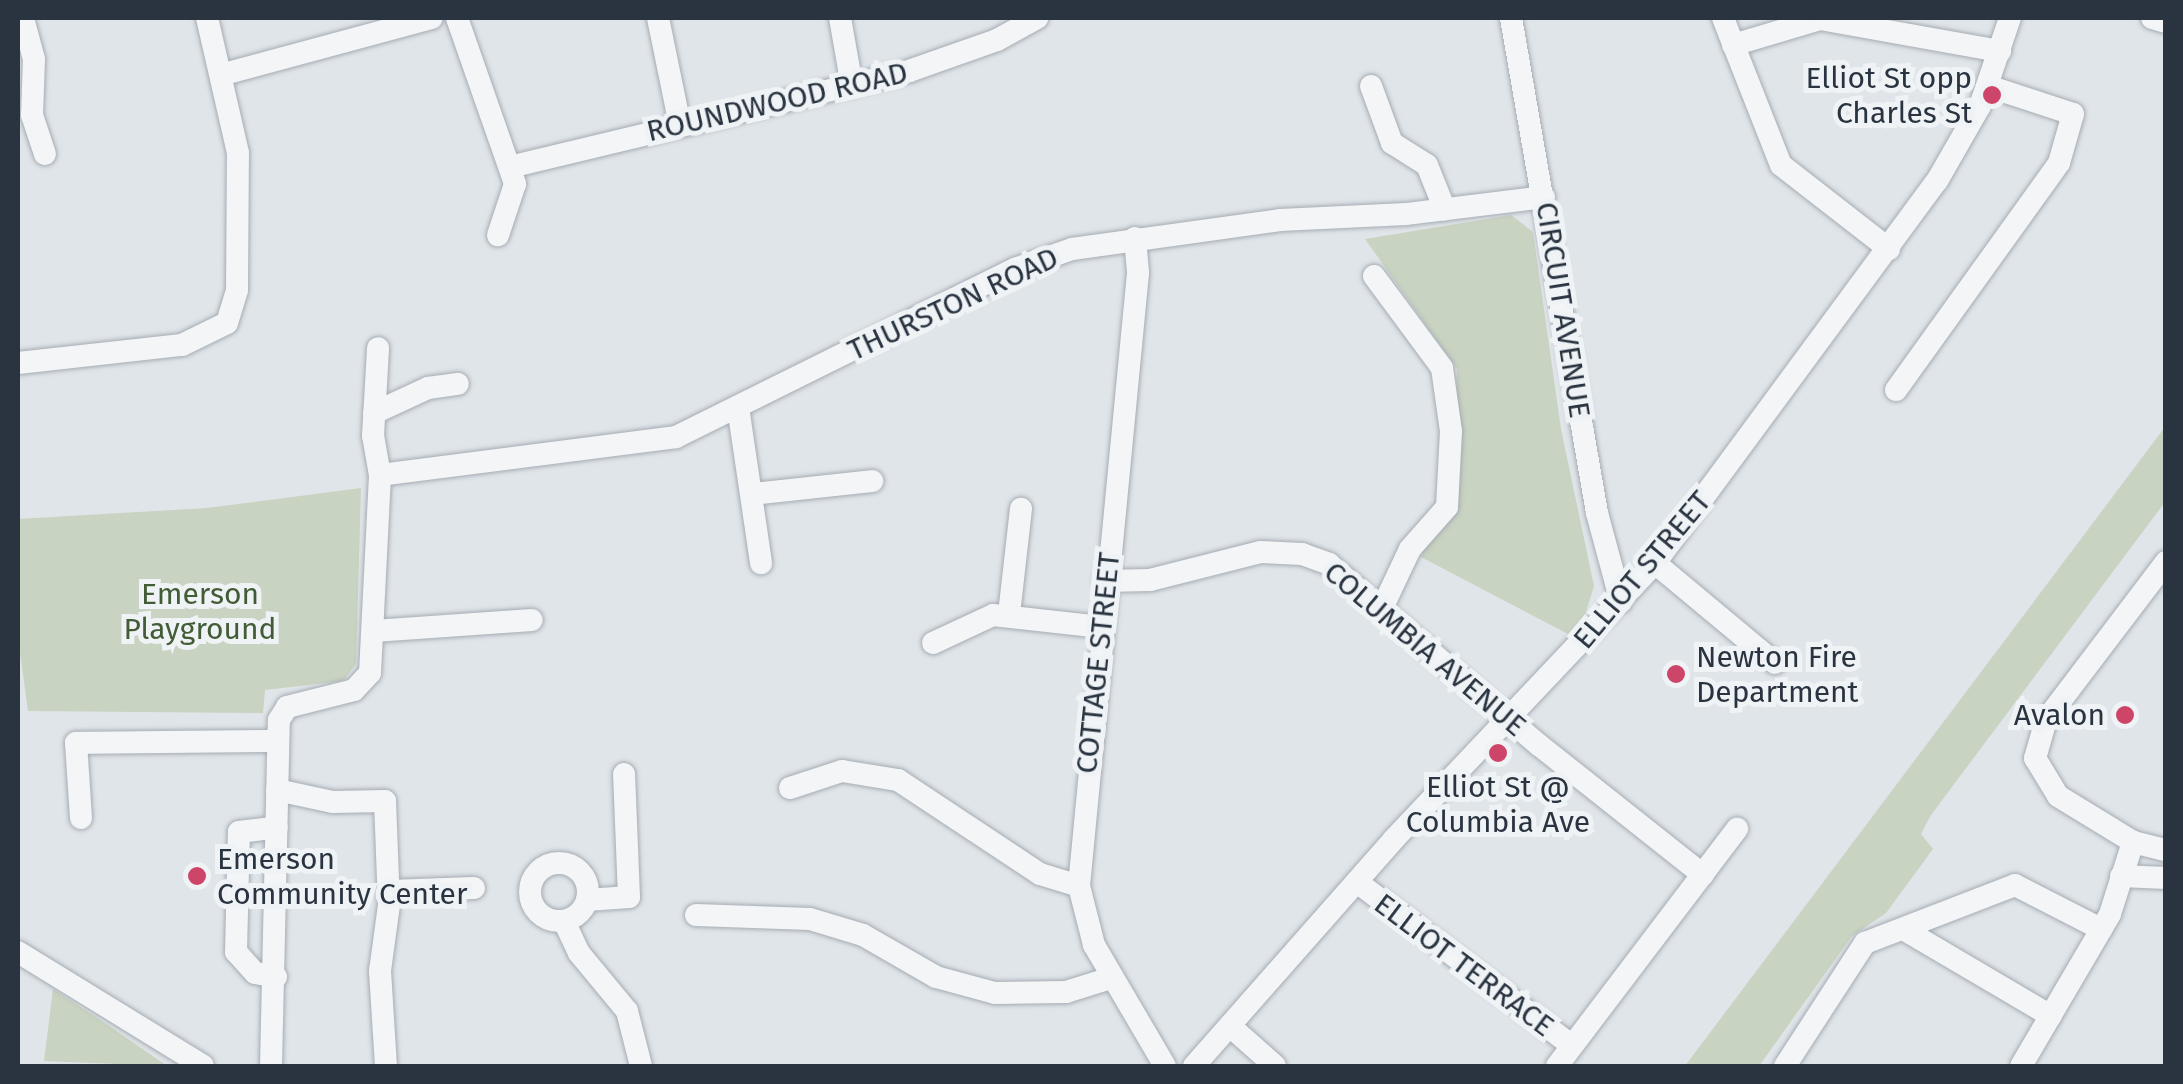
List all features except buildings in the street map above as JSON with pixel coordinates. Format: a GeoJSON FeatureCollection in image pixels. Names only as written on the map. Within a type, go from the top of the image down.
{"type":"FeatureCollection","features":[{"type":"Feature","properties":{"kind":"street"},"geometry":{"type":"LineString","coordinates":[[23,18],[34,58],[32,115],[45,154]]}},
{"type":"Feature","properties":{"kind":"street"},"geometry":{"type":"LineString","coordinates":[[18,363],[182,345],[227,323],[237,290],[240,189],[224,74],[207,18]]}},
{"type":"Feature","properties":{"kind":"street"},"geometry":{"type":"LineString","coordinates":[[224,74],[432,18]]}},
{"type":"Feature","properties":{"kind":"street"},"geometry":{"type":"LineString","coordinates":[[457,18],[510,167],[513,201],[498,235]]}},
{"type":"Feature","properties":{"kind":"street"},"geometry":{"type":"LineString","coordinates":[[658,18],[680,124]]}},
{"type":"Feature","properties":{"kind":"street"},"geometry":{"type":"LineString","coordinates":[[840,18],[852,86]]}},
{"type":"Feature","properties":{"kind":"street","name":"ROUNDWOOD ROAD"},"geometry":{"type":"LineString","coordinates":[[510,167],[852,86],[969,52],[1036,18]]}},
{"type":"Feature","properties":{"kind":"street","name":"CIRCUIT AVENUE"},"geometry":{"type":"LineString","coordinates":[[1511,18],[1597,513],[1621,602]]}},
{"type":"Feature","properties":{"kind":"street"},"geometry":{"type":"LineString","coordinates":[[1723,18],[1781,165],[1889,249]]}},
{"type":"Feature","properties":{"kind":"street"},"geometry":{"type":"LineString","coordinates":[[1733,45],[1820,18],[2000,50]]}},
{"type":"Feature","properties":{"kind":"street","name":"ELLIOT STREET"},"geometry":{"type":"LineString","coordinates":[[1194,1066],[1356,882],[1656,563],[1950,161],[1988,86],[2010,18]]}},
{"type":"Feature","properties":{"kind":"street"},"geometry":{"type":"LineString","coordinates":[[2152,18],[2166,22]]}},
{"type":"Feature","properties":{"kind":"street"},"geometry":{"type":"LineString","coordinates":[[1371,86],[1392,144],[1427,165],[1444,210]]}},
{"type":"Feature","properties":{"kind":"street"},"geometry":{"type":"LineString","coordinates":[[1896,390],[2012,236],[2064,146],[2074,114],[1988,86]]}},
{"type":"Feature","properties":{"kind":"street","name":"THURSTON ROAD"},"geometry":{"type":"LineString","coordinates":[[380,476],[665,440],[1015,269],[1135,238],[1280,220],[1444,210],[1544,196]]}},
{"type":"Feature","properties":{"kind":"street","name":"COTTAGE STREET"},"geometry":{"type":"LineString","coordinates":[[1135,238],[1138,273],[1100,626],[1079,886],[1083,916],[1111,978],[1165,1066]]}},
{"type":"Feature","properties":{"kind":"street"},"geometry":{"type":"LineString","coordinates":[[1374,276],[1442,368],[1451,431],[1446,508],[1416,541],[1383,606]]}},
{"type":"Feature","properties":{"kind":"street"},"geometry":{"type":"LineString","coordinates":[[271,1066],[276,976],[278,741],[286,706],[366,681],[374,631],[380,476],[374,413],[378,348]]}},
{"type":"Feature","properties":{"kind":"street"},"geometry":{"type":"LineString","coordinates":[[374,413],[428,388],[458,384]]}},
{"type":"Feature","properties":{"kind":"street"},"geometry":{"type":"LineString","coordinates":[[738,407],[762,563]]}},
{"type":"Feature","properties":{"kind":"street"},"geometry":{"type":"LineString","coordinates":[[754,494],[872,482]]}},
{"type":"Feature","properties":{"kind":"street"},"geometry":{"type":"LineString","coordinates":[[1008,614],[1021,509]]}},
{"type":"Feature","properties":{"kind":"street","name":"COLUMBIA AVENUE"},"geometry":{"type":"LineString","coordinates":[[1106,581],[1138,582],[1246,554],[1288,552],[1329,564],[1383,606],[1508,718],[1703,875]]}},
{"type":"Feature","properties":{"kind":"street"},"geometry":{"type":"LineString","coordinates":[[2166,562],[2036,742],[2036,764],[2052,792],[2133,842],[2166,850]]}},
{"type":"Feature","properties":{"kind":"street"},"geometry":{"type":"LineString","coordinates":[[1656,563],[1774,663]]}},
{"type":"Feature","properties":{"kind":"street"},"geometry":{"type":"LineString","coordinates":[[933,643],[986,616],[1008,614],[1100,626]]}},
{"type":"Feature","properties":{"kind":"street"},"geometry":{"type":"LineString","coordinates":[[374,631],[532,620]]}},
{"type":"Feature","properties":{"kind":"street"},"geometry":{"type":"LineString","coordinates":[[81,818],[76,743],[278,741]]}},
{"type":"Feature","properties":{"kind":"street"},"geometry":{"type":"LineString","coordinates":[[790,788],[842,771],[898,780],[1040,874],[1079,886]]}},
{"type":"Feature","properties":{"kind":"street"},"geometry":{"type":"LineString","coordinates":[[588,900],[587,881],[575,867],[549,864],[537,872],[532,902],[544,918],[564,921],[588,900],[629,897],[624,774]]}},
{"type":"Feature","properties":{"kind":"street"},"geometry":{"type":"LineString","coordinates":[[277,790],[333,802],[385,801],[389,891],[380,955],[386,1066]]}},
{"type":"Feature","properties":{"kind":"street"},"geometry":{"type":"LineString","coordinates":[[276,976],[255,973],[236,952],[239,832],[277,827]]}},
{"type":"Feature","properties":{"kind":"street"},"geometry":{"type":"LineString","coordinates":[[1557,1066],[1736,829]]}},
{"type":"Feature","properties":{"kind":"street"},"geometry":{"type":"LineString","coordinates":[[2021,1066],[2102,929],[2133,842]]}},
{"type":"Feature","properties":{"kind":"street"},"geometry":{"type":"LineString","coordinates":[[2121,876],[2166,878]]}},
{"type":"Feature","properties":{"kind":"street","name":"ELLIOT TERRACE"},"geometry":{"type":"LineString","coordinates":[[1356,882],[1572,1046]]}},
{"type":"Feature","properties":{"kind":"street"},"geometry":{"type":"LineString","coordinates":[[1785,1066],[1856,950],[2016,884],[2102,929]]}},
{"type":"Feature","properties":{"kind":"street"},"geometry":{"type":"LineString","coordinates":[[389,891],[474,888]]}},
{"type":"Feature","properties":{"kind":"street"},"geometry":{"type":"LineString","coordinates":[[696,915],[766,914],[828,924],[936,976],[995,993],[1066,992],[1111,978]]}},
{"type":"Feature","properties":{"kind":"street"},"geometry":{"type":"LineString","coordinates":[[564,921],[579,953],[627,1012],[641,1066]]}},
{"type":"Feature","properties":{"kind":"street"},"geometry":{"type":"LineString","coordinates":[[1905,930],[2051,1016]]}},
{"type":"Feature","properties":{"kind":"street"},"geometry":{"type":"LineString","coordinates":[[18,952],[204,1066]]}},
{"type":"Feature","properties":{"kind":"street"},"geometry":{"type":"LineString","coordinates":[[1230,1026],[1275,1066]]}},
{"type":"Feature","properties":{"kind":"green space"},"geometry":{"type":"Polygon","coordinates":[[[1511,215],[1533,232],[1561,429],[1594,586],[1585,615],[1568,634],[1421,557],[1440,511],[1454,514],[1457,369],[1365,239],[1511,215]]]}},
{"type":"Feature","properties":{"kind":"green space"},"geometry":{"type":"Polygon","coordinates":[[[2165,427],[2165,502],[1931,815],[1921,834],[1933,849],[1886,913],[1852,936],[1759,1066],[1685,1066],[2165,427]]]}},
{"type":"Feature","properties":{"kind":"green space","name":"Emerson Playground"},"geometry":{"type":"Polygon","coordinates":[[[361,488],[356,664],[343,681],[265,690],[263,713],[28,711],[18,638],[18,519],[207,508],[361,488]]]}},
{"type":"Feature","properties":{"kind":"green space"},"geometry":{"type":"Polygon","coordinates":[[[53,989],[105,1023],[167,1066],[44,1061],[53,989]]]}},
{"type":"Feature","properties":{"kind":"place","name":"Elliot St opp Charles St"},"geometry":{"type":"Point","coordinates":[1992,95]}},
{"type":"Feature","properties":{"kind":"place","name":"Newton Fire Department"},"geometry":{"type":"Point","coordinates":[1676,674]}},
{"type":"Feature","properties":{"kind":"place","name":"Avalon"},"geometry":{"type":"Point","coordinates":[2125,715]}},
{"type":"Feature","properties":{"kind":"place","name":"Elliot St @ Columbia Ave"},"geometry":{"type":"Point","coordinates":[1498,753]}},
{"type":"Feature","properties":{"kind":"place","name":"Emerson Community Center"},"geometry":{"type":"Point","coordinates":[197,876]}}]}
